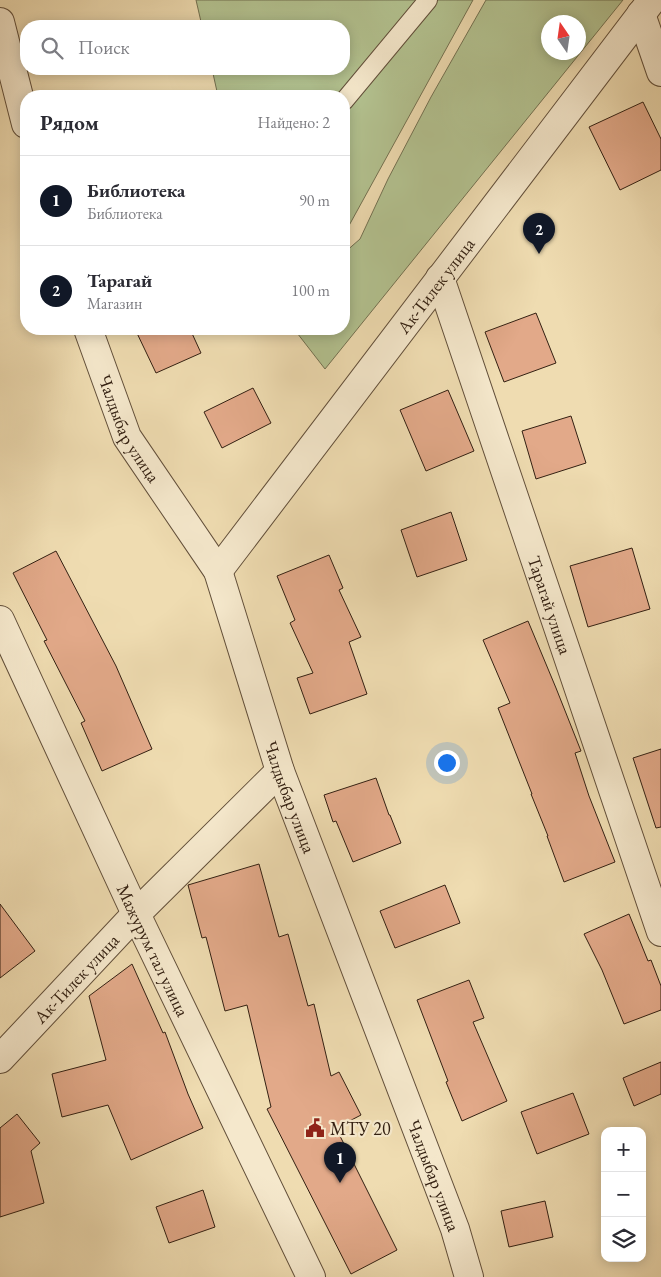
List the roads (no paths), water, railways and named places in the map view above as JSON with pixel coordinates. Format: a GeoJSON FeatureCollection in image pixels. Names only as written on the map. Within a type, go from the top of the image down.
{"type":"FeatureCollection","features":[{"type":"Feature","properties":{"kind":"street"},"geometry":{"type":"LineString","coordinates":[[646,7],[661,72]]}},
{"type":"Feature","properties":{"kind":"street","name":"Ак-Тилек улица"},"geometry":{"type":"LineString","coordinates":[[218,571],[646,7]]}},
{"type":"Feature","properties":{"kind":"street"},"geometry":{"type":"LineString","coordinates":[[0,22],[20,100]]}},
{"type":"Feature","properties":{"kind":"street","name":"Тарагай улица"},"geometry":{"type":"LineString","coordinates":[[440,278],[661,932]]}},
{"type":"Feature","properties":{"kind":"street","name":"Чалдыбар улица"},"geometry":{"type":"LineString","coordinates":[[90,335],[127,437],[218,571],[280,770],[454,1228],[469,1277]]}},
{"type":"Feature","properties":{"kind":"street","name":"Мажурум тал улица"},"geometry":{"type":"LineString","coordinates":[[0,620],[136,914],[311,1277]]}},
{"type":"Feature","properties":{"kind":"street","name":"Ак-Тилек улица"},"geometry":{"type":"LineString","coordinates":[[0,1059],[136,914],[280,770]]}},
{"type":"Feature","properties":{"kind":"lane"},"geometry":{"type":"LineString","coordinates":[[350,94],[428,0]]}},
{"type":"Feature","properties":{"kind":"place","name":"Тарагай"},"geometry":{"type":"Point","coordinates":[539,254]}},
{"type":"Feature","properties":{"kind":"place","name":"МТУ 20"},"geometry":{"type":"Point","coordinates":[315,1128]}},
{"type":"Feature","properties":{"kind":"place","name":"Библиотека"},"geometry":{"type":"Point","coordinates":[340,1183]}}]}
